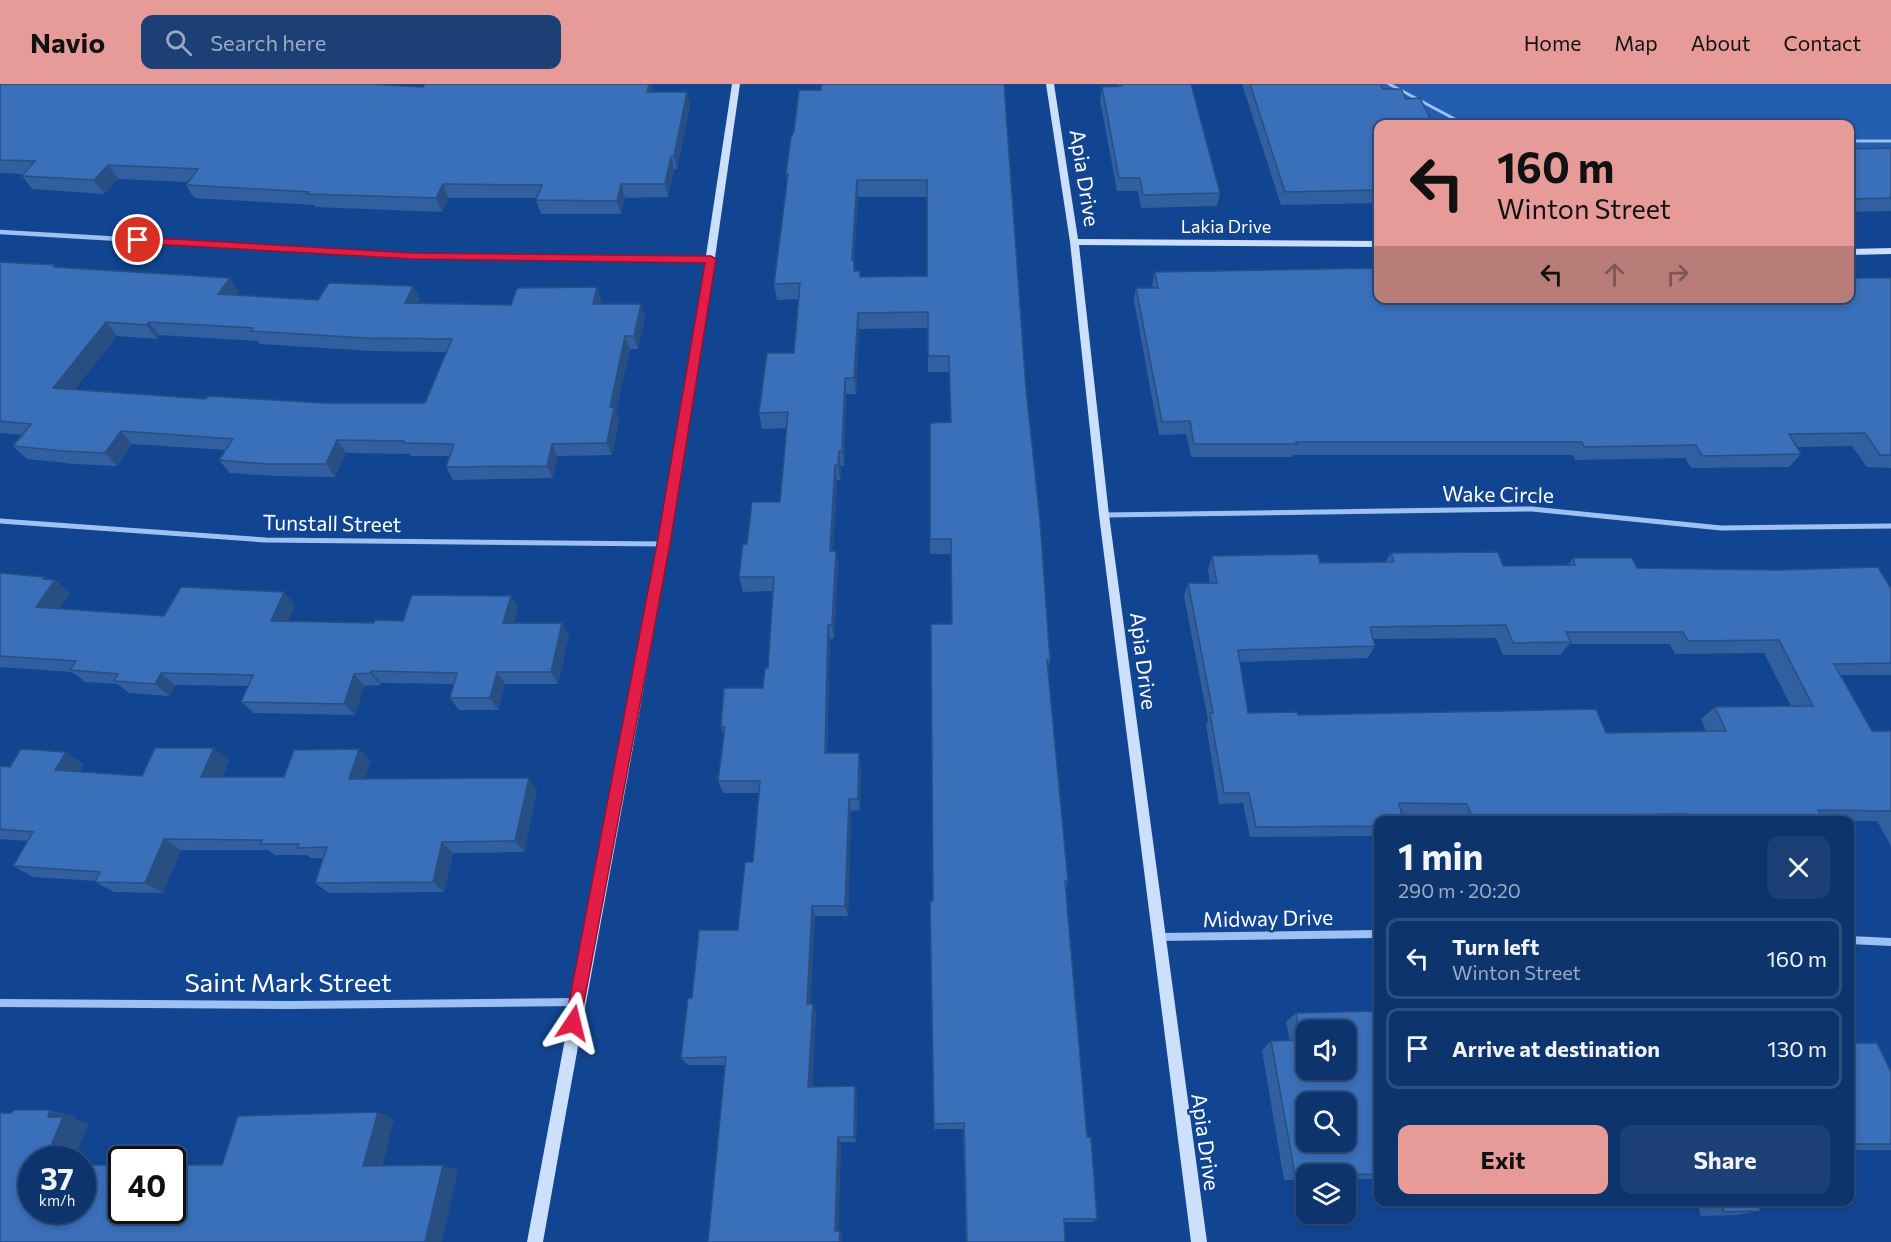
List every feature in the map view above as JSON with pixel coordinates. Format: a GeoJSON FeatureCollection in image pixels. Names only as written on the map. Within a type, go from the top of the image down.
{"type":"FeatureCollection","features":[{"type":"Feature","properties":{"kind":"street"},"geometry":{"type":"LineString","coordinates":[[535,1242],[577,1002],[664,544],[711,259],[736,84]]}},
{"type":"Feature","properties":{"kind":"street","name":"Apia Drive"},"geometry":{"type":"LineString","coordinates":[[1050,84],[1074,242],[1104,515],[1199,1242]]}},
{"type":"Feature","properties":{"kind":"street"},"geometry":{"type":"LineString","coordinates":[[0,232],[413,256],[711,259]]}},
{"type":"Feature","properties":{"kind":"street","name":"Lakia Drive"},"geometry":{"type":"LineString","coordinates":[[1074,242],[1374,244]]}},
{"type":"Feature","properties":{"kind":"street"},"geometry":{"type":"LineString","coordinates":[[1854,252],[1891,251]]}},
{"type":"Feature","properties":{"kind":"street","name":"Wake Circle"},"geometry":{"type":"LineString","coordinates":[[1104,515],[1532,509],[1721,528],[1891,526]]}},
{"type":"Feature","properties":{"kind":"street","name":"Tunstall Street"},"geometry":{"type":"LineString","coordinates":[[0,521],[266,540],[664,544]]}},
{"type":"Feature","properties":{"kind":"street","name":"Midway Drive"},"geometry":{"type":"LineString","coordinates":[[1159,937],[1374,934]]}},
{"type":"Feature","properties":{"kind":"street"},"geometry":{"type":"LineString","coordinates":[[1854,940],[1891,942]]}},
{"type":"Feature","properties":{"kind":"street","name":"Saint Mark Street"},"geometry":{"type":"LineString","coordinates":[[0,1003],[291,1005],[577,1002]]}},
{"type":"Feature","properties":{"kind":"lane"},"geometry":{"type":"LineString","coordinates":[[1389,84],[1456,120]]}},
{"type":"Feature","properties":{"kind":"lane"},"geometry":{"type":"LineString","coordinates":[[1854,141],[1891,141]]}},
{"type":"Feature","properties":{"kind":"shaded area"},"geometry":{"type":"Polygon","coordinates":[[[1370,84],[1891,84],[1891,148],[1854,148],[1854,120],[1434,120],[1370,84]]]}},
{"type":"Feature","properties":{"kind":"building"},"geometry":{"type":"Polygon","coordinates":[[[0,84],[369,84],[423,87],[425,84],[649,84],[647,92],[687,92],[674,156],[671,156],[665,184],[621,184],[617,201],[536,200],[542,185],[443,184],[436,198],[307,194],[309,192],[186,185],[198,169],[108,165],[94,180],[22,176],[35,161],[0,160],[0,84]]]}},
{"type":"Feature","properties":{"kind":"building"},"geometry":{"type":"Polygon","coordinates":[[[822,84],[1004,84],[1026,389],[1040,520],[1050,660],[1047,660],[1068,881],[1065,881],[1087,1137],[1091,1137],[1097,1219],[1064,1219],[1065,1242],[967,1242],[964,1123],[934,1124],[930,901],[933,901],[931,624],[952,624],[951,539],[930,539],[930,423],[951,422],[949,356],[928,356],[928,312],[858,313],[854,378],[845,378],[842,451],[839,451],[838,465],[835,465],[830,551],[836,551],[832,625],[828,625],[825,753],[859,753],[858,799],[849,799],[845,906],[812,906],[807,1004],[813,1004],[808,1087],[855,1086],[854,1137],[838,1137],[835,1231],[840,1231],[839,1242],[708,1242],[726,1057],[681,1058],[688,998],[692,998],[699,930],[738,930],[745,862],[753,862],[760,781],[718,781],[725,727],[721,727],[724,688],[763,688],[765,668],[768,668],[774,577],[739,577],[743,544],[747,544],[752,502],[780,502],[788,412],[759,413],[767,353],[794,353],[800,283],[774,284],[788,174],[786,174],[799,90],[821,90],[822,84]],[[857,180],[852,260],[854,260],[854,271],[860,271],[860,277],[927,276],[927,180],[857,180]]]}},
{"type":"Feature","properties":{"kind":"building"},"geometry":{"type":"Polygon","coordinates":[[[1122,84],[1191,84],[1220,193],[1143,195],[1140,178],[1119,178],[1102,87],[1122,86],[1122,84]]]}},
{"type":"Feature","properties":{"kind":"building"},"geometry":{"type":"Polygon","coordinates":[[[1250,84],[1380,84],[1383,89],[1401,89],[1406,99],[1420,98],[1431,120],[1374,120],[1374,190],[1285,192],[1250,84]]]}},
{"type":"Feature","properties":{"kind":"building"},"geometry":{"type":"Polygon","coordinates":[[[1891,148],[1891,198],[1854,199],[1854,149],[1891,148]]]}},
{"type":"Feature","properties":{"kind":"building"},"geometry":{"type":"Polygon","coordinates":[[[0,262],[230,278],[218,294],[318,300],[329,283],[413,286],[405,303],[511,305],[517,288],[597,287],[593,304],[641,304],[634,336],[625,336],[610,407],[614,407],[607,443],[552,444],[547,466],[446,467],[454,444],[337,440],[326,464],[266,464],[219,460],[233,439],[121,431],[105,453],[63,451],[13,446],[31,424],[0,421],[0,262]],[[106,322],[53,388],[206,399],[208,396],[323,403],[425,403],[452,339],[365,338],[149,322],[146,325],[106,322]]]}},
{"type":"Feature","properties":{"kind":"building"},"geometry":{"type":"Polygon","coordinates":[[[1374,268],[1374,303],[1854,303],[1854,278],[1891,278],[1891,455],[1880,455],[1865,433],[1789,434],[1801,454],[1702,456],[1696,445],[1584,447],[1582,442],[1194,444],[1190,421],[1162,422],[1136,288],[1158,288],[1155,272],[1374,268]]]}},
{"type":"Feature","properties":{"kind":"building"},"geometry":{"type":"Polygon","coordinates":[[[1498,552],[1503,566],[1575,565],[1573,558],[1632,558],[1637,568],[1776,570],[1878,567],[1891,586],[1891,663],[1834,664],[1872,731],[1891,731],[1891,811],[1818,810],[1821,816],[1688,816],[1687,814],[1472,816],[1467,804],[1399,803],[1402,816],[1374,816],[1374,826],[1256,827],[1249,793],[1224,793],[1210,713],[1213,713],[1188,583],[1217,583],[1212,556],[1318,554],[1320,563],[1394,562],[1391,553],[1498,552]],[[1506,625],[1370,627],[1375,646],[1238,650],[1248,713],[1297,712],[1298,715],[1596,709],[1606,733],[1726,731],[1715,707],[1813,706],[1779,640],[1688,641],[1683,632],[1566,632],[1571,642],[1513,643],[1506,625]]]}},
{"type":"Feature","properties":{"kind":"building"},"geometry":{"type":"Polygon","coordinates":[[[0,573],[55,580],[36,607],[164,616],[181,587],[284,592],[271,621],[374,623],[375,620],[403,621],[412,595],[511,596],[503,623],[562,623],[551,672],[497,672],[490,698],[450,698],[457,673],[371,671],[354,674],[344,704],[241,702],[253,675],[161,673],[155,684],[114,681],[118,674],[70,670],[76,661],[0,656],[0,573]]]}},
{"type":"Feature","properties":{"kind":"building"},"geometry":{"type":"Polygon","coordinates":[[[155,748],[214,748],[201,777],[284,777],[294,750],[359,749],[349,779],[529,778],[515,841],[442,842],[433,882],[315,883],[327,847],[297,848],[299,844],[260,844],[262,840],[164,839],[145,883],[95,882],[100,872],[13,866],[33,832],[0,829],[0,766],[10,767],[21,749],[66,752],[55,770],[142,776],[155,748]]]}},
{"type":"Feature","properties":{"kind":"building"},"geometry":{"type":"Polygon","coordinates":[[[1374,1011],[1374,1174],[1356,1174],[1356,1164],[1296,1164],[1295,1175],[1271,1041],[1296,1040],[1296,1080],[1356,1080],[1356,1020],[1297,1020],[1296,1013],[1374,1011]]]}},
{"type":"Feature","properties":{"kind":"building"},"geometry":{"type":"Polygon","coordinates":[[[1854,1043],[1877,1043],[1891,1072],[1891,1144],[1854,1144],[1854,1043]]]}},
{"type":"Feature","properties":{"kind":"building"},"geometry":{"type":"Polygon","coordinates":[[[14,1110],[50,1110],[48,1117],[63,1117],[51,1146],[18,1146],[18,1224],[96,1224],[96,1165],[108,1165],[108,1224],[186,1224],[186,1165],[222,1165],[238,1116],[378,1112],[363,1166],[443,1165],[425,1242],[0,1242],[0,1113],[11,1113],[14,1110]]]}},
{"type":"Feature","properties":{"kind":"building"},"geometry":{"type":"Polygon","coordinates":[[[1722,1206],[1759,1206],[1761,1211],[1724,1212],[1722,1206]]]}},
{"type":"Feature","properties":{"kind":"route"},"geometry":{"type":"LineString","coordinates":[[138,240],[413,256],[711,259],[664,544],[573,1023]]}}]}
